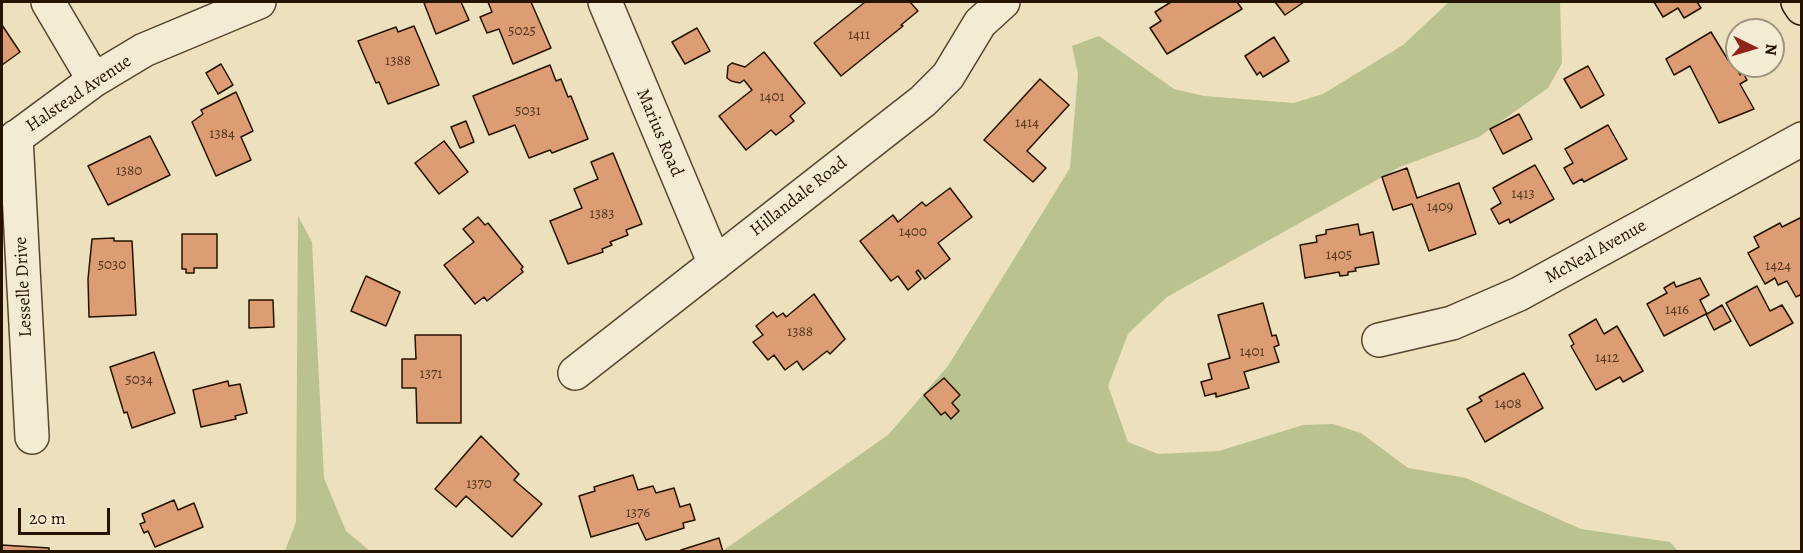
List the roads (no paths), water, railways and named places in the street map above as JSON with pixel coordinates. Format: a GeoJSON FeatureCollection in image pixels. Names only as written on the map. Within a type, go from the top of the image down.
{"type":"FeatureCollection","features":[{"type":"Feature","properties":{"kind":"main road"},"geometry":{"type":"LineString","coordinates":[[1798,2],[1802,8]]}},
{"type":"Feature","properties":{"kind":"street"},"geometry":{"type":"LineString","coordinates":[[48,2],[94,80]]}},
{"type":"Feature","properties":{"kind":"street","name":"Halstead Avenue"},"geometry":{"type":"LineString","coordinates":[[9,143],[94,80],[144,50],[259,2]]}},
{"type":"Feature","properties":{"kind":"street","name":"Marius Road"},"geometry":{"type":"LineString","coordinates":[[605,2],[715,264]]}},
{"type":"Feature","properties":{"kind":"street","name":"Hillandale Road"},"geometry":{"type":"LineString","coordinates":[[575,373],[923,101],[948,76],[980,23],[1003,2]]}},
{"type":"Feature","properties":{"kind":"street","name":"McNeal Avenue"},"geometry":{"type":"LineString","coordinates":[[1380,340],[1452,323],[1519,294],[1802,139]]}},
{"type":"Feature","properties":{"kind":"street","name":"Lesselle Drive"},"geometry":{"type":"LineString","coordinates":[[9,143],[32,437]]}}]}
